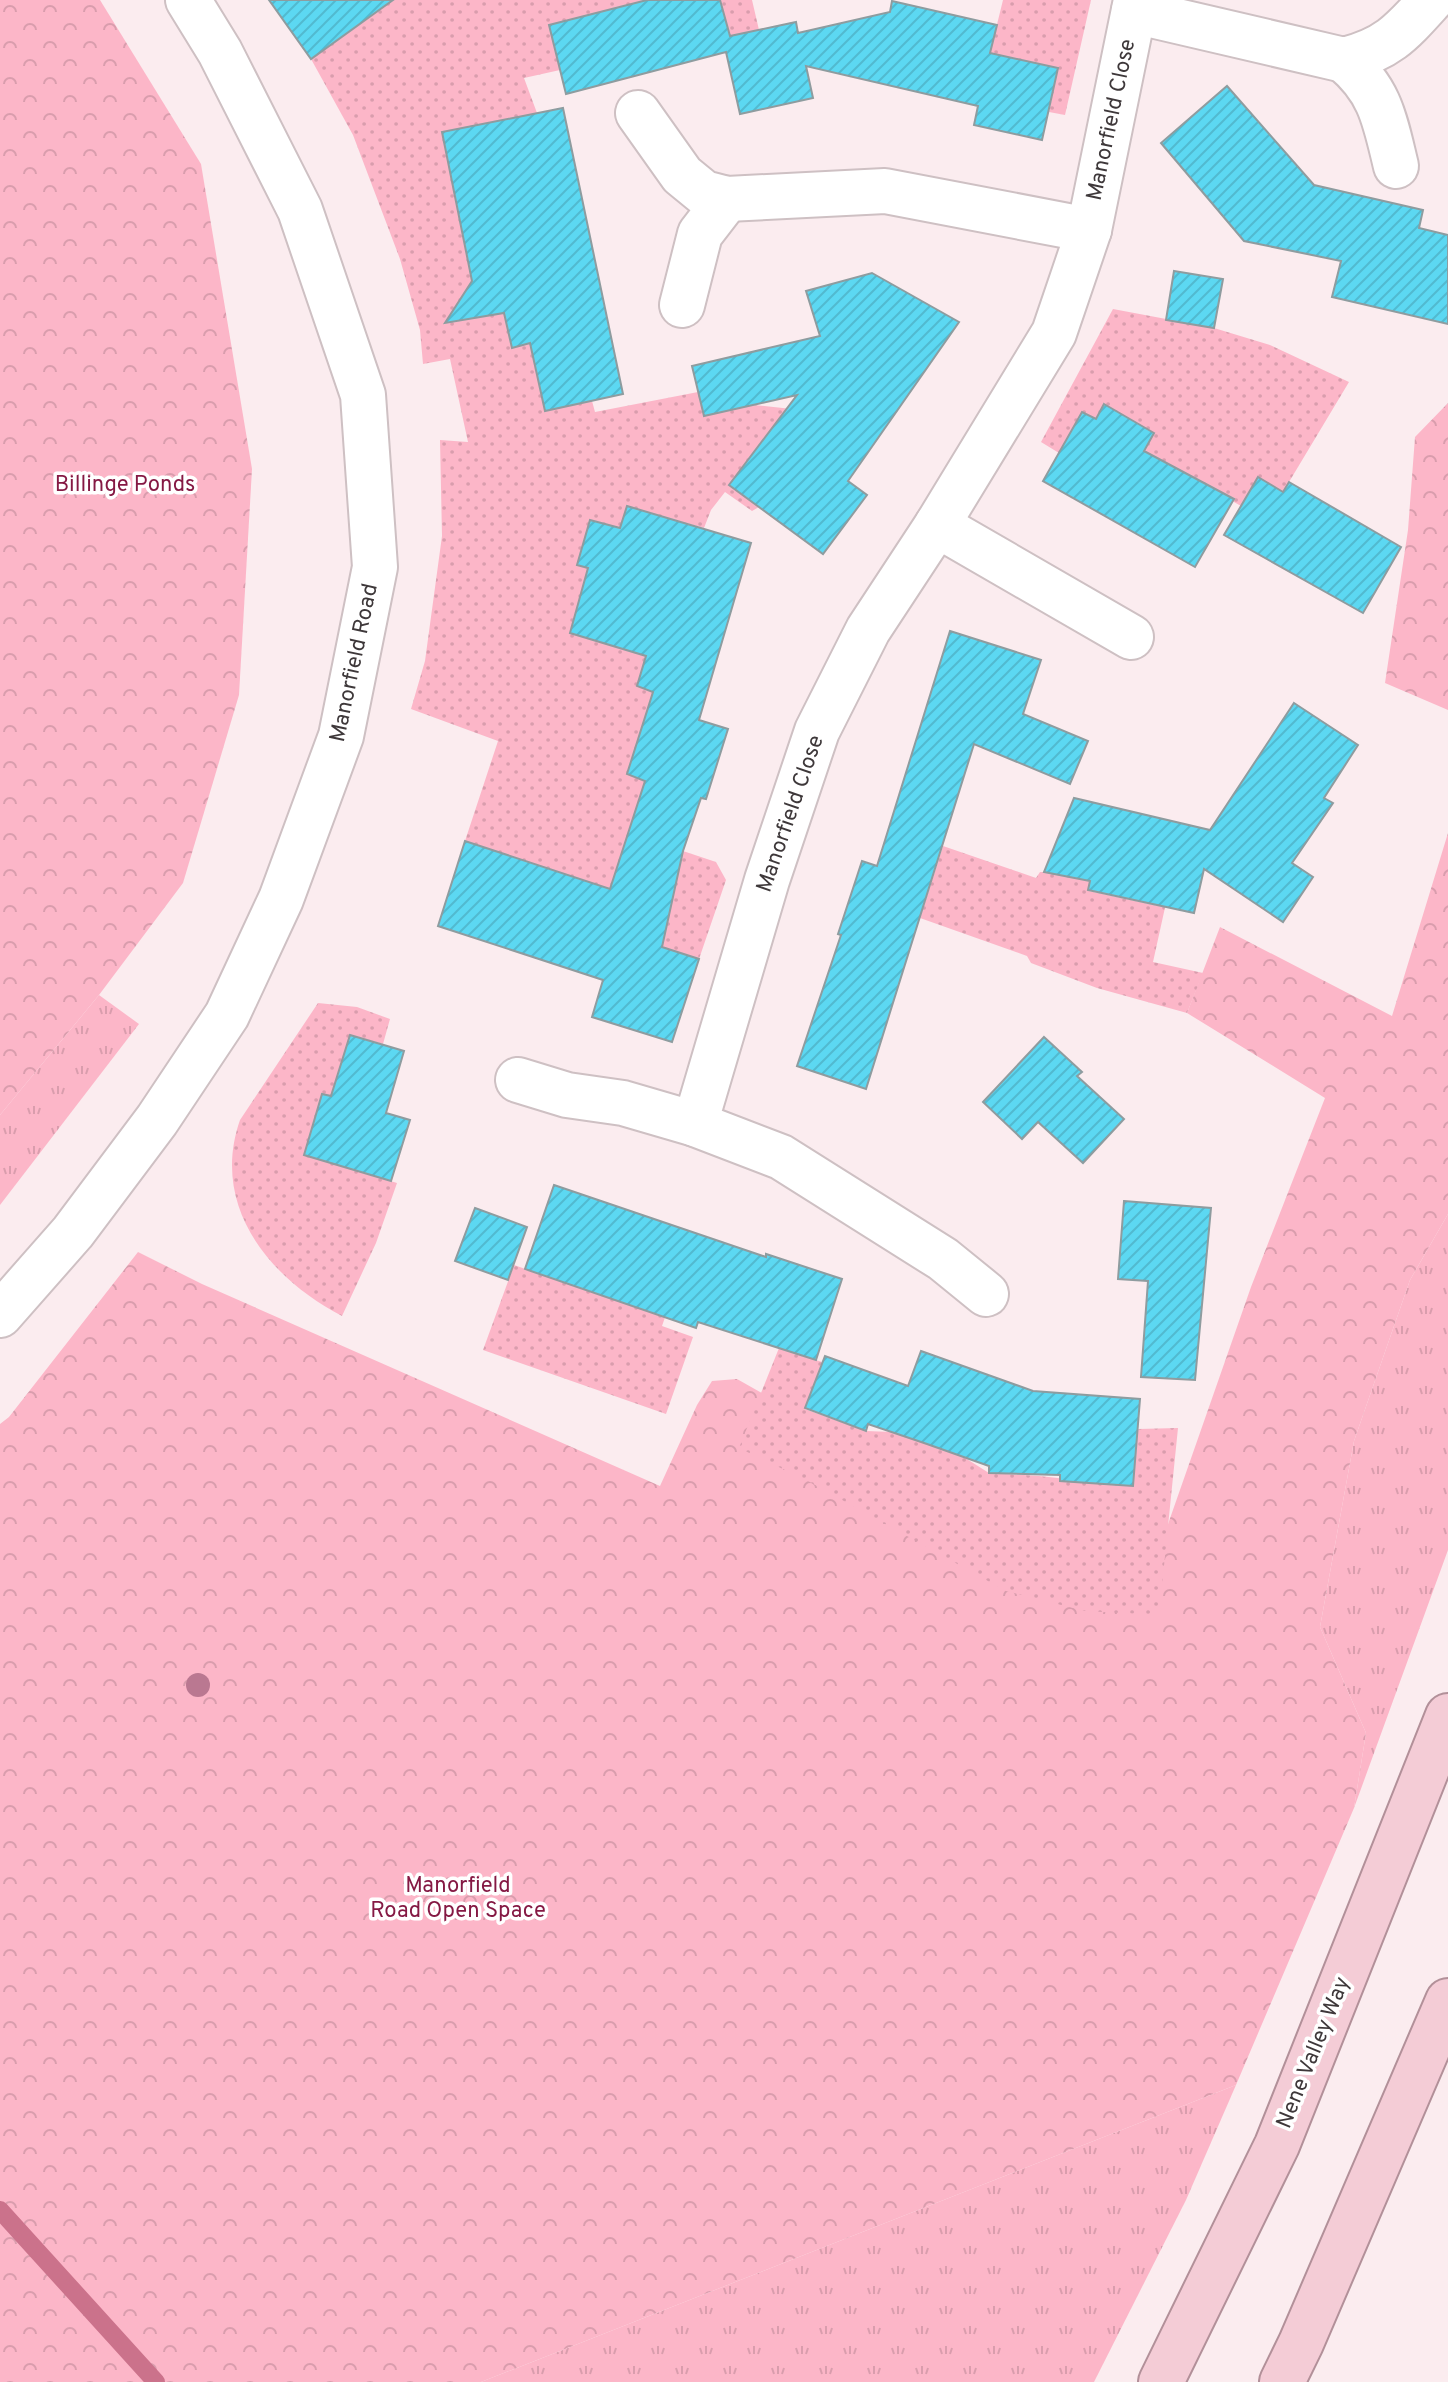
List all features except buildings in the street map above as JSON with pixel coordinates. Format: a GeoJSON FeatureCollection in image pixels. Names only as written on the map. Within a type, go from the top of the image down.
{"type":"FeatureCollection","features":[{"type":"Feature","properties":{"kind":"highway","name":"Nene Valley Way"},"geometry":{"type":"LineString","coordinates":[[1161,2382],[1277,2145],[1448,1716]]}},
{"type":"Feature","properties":{"kind":"highway"},"geometry":{"type":"LineString","coordinates":[[1282,2382],[1314,2315],[1448,2001]]}},
{"type":"Feature","properties":{"kind":"street","name":"Manorfield Road"},"geometry":{"type":"LineString","coordinates":[[0,1315],[92,1208],[157,1120],[227,1015],[281,899],[341,736],[375,567],[363,395],[300,210],[220,52],[188,0]]}},
{"type":"Feature","properties":{"kind":"street"},"geometry":{"type":"LineString","coordinates":[[1344,60],[1369,54],[1391,42],[1431,0]]}},
{"type":"Feature","properties":{"kind":"street","name":"Manorfield Close"},"geometry":{"type":"LineString","coordinates":[[695,1124],[767,880],[817,731],[868,630],[937,525],[1054,333],[1089,230],[1135,6],[1344,60]]}},
{"type":"Feature","properties":{"kind":"street"},"geometry":{"type":"LineString","coordinates":[[1344,60],[1362,75],[1374,93],[1396,166]]}},
{"type":"Feature","properties":{"kind":"street","name":"Manorfield Close"},"geometry":{"type":"LineString","coordinates":[[638,113],[682,175],[704,193],[727,199],[885,191],[1089,230]]}},
{"type":"Feature","properties":{"kind":"street"},"geometry":{"type":"LineString","coordinates":[[682,305],[700,234],[727,199]]}},
{"type":"Feature","properties":{"kind":"street"},"geometry":{"type":"LineString","coordinates":[[937,525],[1131,637]]}},
{"type":"Feature","properties":{"kind":"street"},"geometry":{"type":"LineString","coordinates":[[518,1080],[567,1095],[623,1103],[695,1124],[781,1157],[943,1259],[986,1294]]}},
{"type":"Feature","properties":{"kind":"green space","name":"Billinge Ponds"},"geometry":{"type":"Polygon","coordinates":[[[0,0],[100,0],[201,164],[252,469],[239,695],[183,883],[99,995],[0,1115],[0,0]]]}},
{"type":"Feature","properties":{"kind":"green space"},"geometry":{"type":"Polygon","coordinates":[[[378,0],[647,0],[549,25],[560,70],[524,78],[537,113],[504,313],[512,347],[530,343],[545,411],[592,401],[595,412],[698,392],[704,416],[754,405],[829,413],[759,507],[752,511],[725,492],[711,510],[704,528],[627,507],[620,528],[590,520],[577,564],[588,568],[570,633],[648,657],[655,692],[627,774],[645,781],[627,838],[716,862],[726,880],[699,959],[609,930],[621,893],[465,841],[498,741],[411,709],[425,661],[442,536],[440,440],[468,442],[450,359],[423,364],[420,330],[400,259],[353,135],[311,59],[383,8],[378,0]]]}},
{"type":"Feature","properties":{"kind":"green space"},"geometry":{"type":"Polygon","coordinates":[[[720,0],[752,0],[759,30],[723,38],[718,21],[725,19],[720,0]]]}},
{"type":"Feature","properties":{"kind":"green space"},"geometry":{"type":"Polygon","coordinates":[[[1003,0],[1091,0],[1065,115],[1049,112],[1058,68],[990,53],[1003,0]]]}},
{"type":"Feature","properties":{"kind":"green space"},"geometry":{"type":"Polygon","coordinates":[[[1113,309],[1214,328],[1270,345],[1349,382],[1283,492],[1258,478],[1241,506],[1144,451],[1104,405],[1096,419],[1082,412],[1059,453],[1041,442],[1113,309]]]}},
{"type":"Feature","properties":{"kind":"green space"},"geometry":{"type":"Polygon","coordinates":[[[1448,403],[1448,710],[1385,683],[1408,530],[1415,437],[1448,403]]]}},
{"type":"Feature","properties":{"kind":"green space","name":"Manorfield Road Open Space"},"geometry":{"type":"Polygon","coordinates":[[[1448,833],[1448,1214],[1410,1280],[1354,1441],[1320,1627],[1366,1733],[1354,1808],[1236,2085],[481,2382],[0,2382],[0,1424],[9,1417],[138,1252],[202,1284],[660,1486],[697,1405],[712,1381],[737,1379],[910,1476],[1146,1587],[1251,1287],[1325,1098],[1187,1013],[1220,927],[1392,1016],[1448,833]]]}},
{"type":"Feature","properties":{"kind":"green space"},"geometry":{"type":"Polygon","coordinates":[[[943,846],[1036,878],[1044,872],[1090,881],[1089,891],[1159,906],[1161,902],[1166,903],[1153,962],[1203,973],[1187,1013],[1097,988],[1031,963],[1027,956],[920,918],[943,846]]]}},
{"type":"Feature","properties":{"kind":"green space"},"geometry":{"type":"Polygon","coordinates":[[[99,995],[139,1024],[0,1205],[0,1115],[99,995]]]}},
{"type":"Feature","properties":{"kind":"green space"},"geometry":{"type":"Polygon","coordinates":[[[318,1003],[357,1007],[390,1019],[383,1044],[350,1035],[331,1096],[322,1094],[304,1154],[397,1183],[376,1243],[342,1316],[315,1300],[270,1260],[252,1236],[240,1210],[233,1182],[233,1152],[240,1120],[318,1003]]]}},
{"type":"Feature","properties":{"kind":"green space"},"geometry":{"type":"Polygon","coordinates":[[[1448,1214],[1448,1550],[1354,1808],[1366,1733],[1320,1627],[1354,1441],[1410,1280],[1448,1214]]]}},
{"type":"Feature","properties":{"kind":"green space"},"geometry":{"type":"Polygon","coordinates":[[[514,1265],[594,1293],[670,1303],[662,1326],[693,1337],[666,1414],[483,1350],[514,1265]]]}},
{"type":"Feature","properties":{"kind":"green space"},"geometry":{"type":"Polygon","coordinates":[[[779,1348],[822,1362],[805,1409],[866,1431],[892,1432],[962,1456],[989,1473],[1133,1486],[1138,1429],[1178,1428],[1159,1615],[1085,1611],[1006,1591],[808,1481],[739,1448],[779,1348]]]}},
{"type":"Feature","properties":{"kind":"green space"},"geometry":{"type":"Polygon","coordinates":[[[1236,2085],[1186,2200],[1094,2382],[481,2382],[1236,2085]]]}},
{"type":"Feature","properties":{"kind":"waterway"},"geometry":{"type":"LineString","coordinates":[[0,2210],[156,2382]]}}]}
